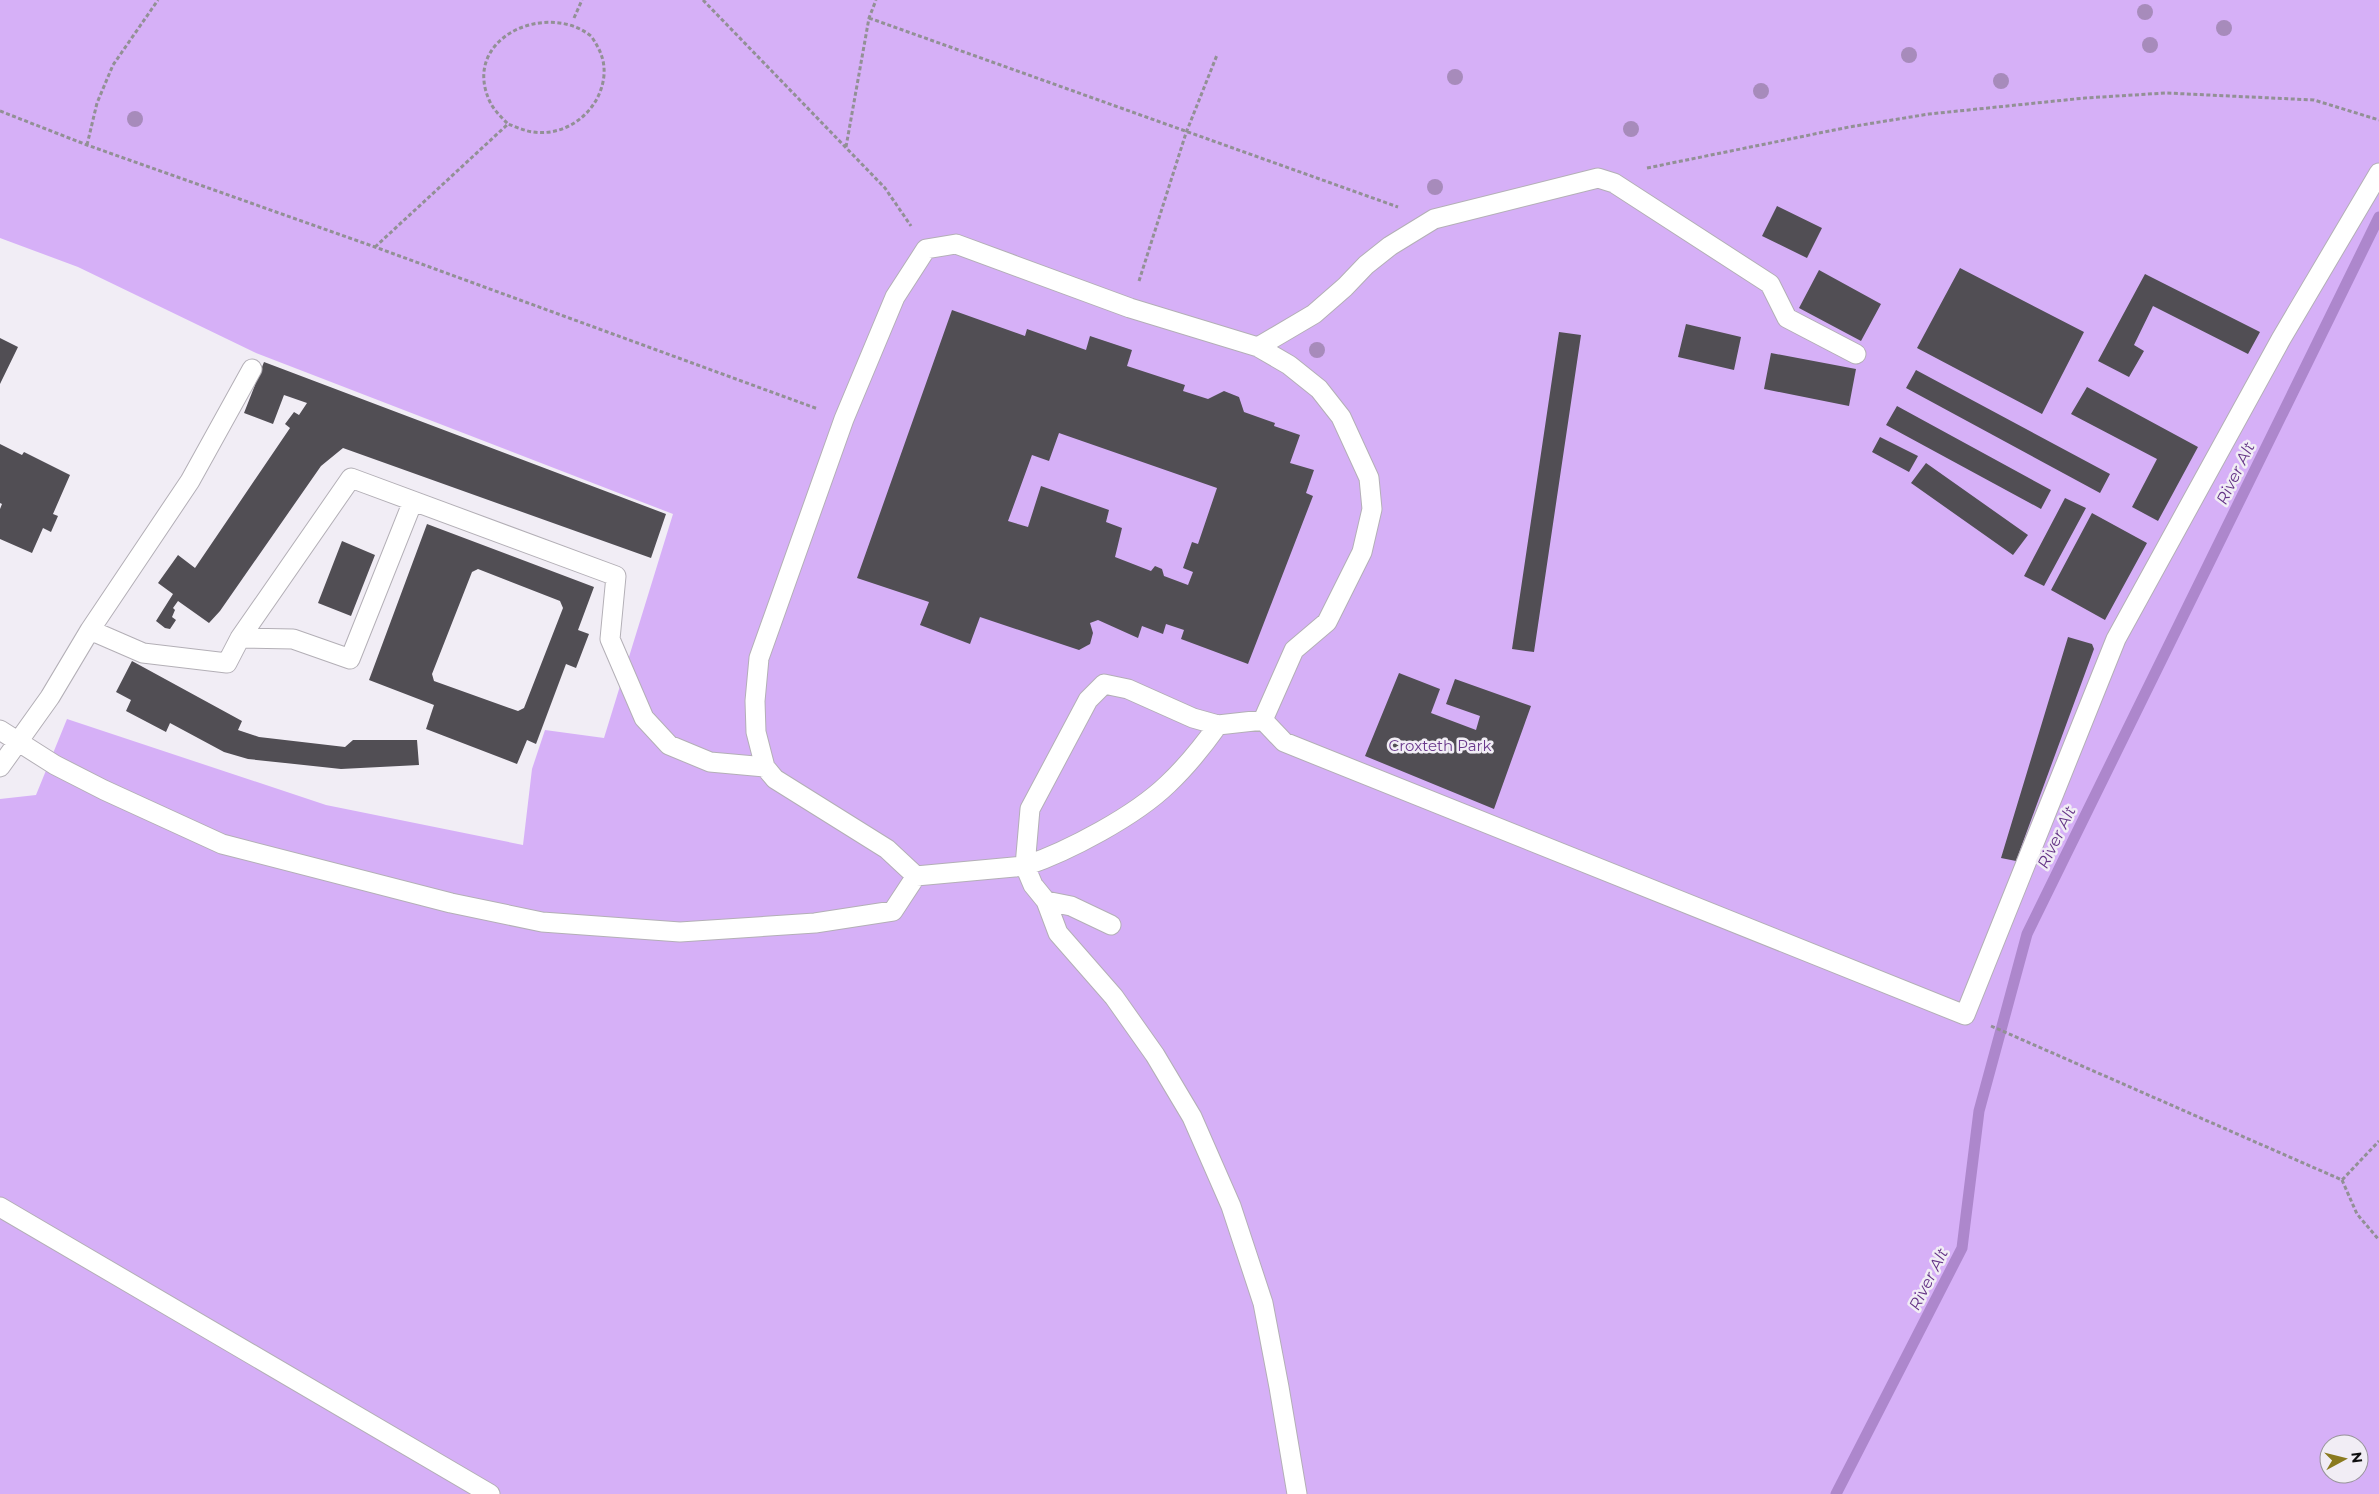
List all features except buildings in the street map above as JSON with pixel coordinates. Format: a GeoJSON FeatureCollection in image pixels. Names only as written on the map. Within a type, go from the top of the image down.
{"type":"FeatureCollection","features":[{"type":"Feature","properties":{"kind":"lane"},"geometry":{"type":"LineString","coordinates":[[1263,720],[1284,742],[1965,1014],[2116,639],[2281,339],[2379,173]]}},
{"type":"Feature","properties":{"kind":"lane"},"geometry":{"type":"LineString","coordinates":[[1258,347],[1314,314],[1345,287],[1366,265],[1390,246],[1434,219],[1598,178],[1614,183],[1770,284],[1787,318],[1856,354]]}},
{"type":"Feature","properties":{"kind":"lane"},"geometry":{"type":"LineString","coordinates":[[1218,725],[1200,750],[1167,785],[1128,813],[1046,859],[1025,866],[916,876],[887,849],[774,779],[765,767],[756,732],[755,701],[759,658],[844,419],[895,297],[926,249],[956,244],[1130,308],[1258,347],[1289,365],[1319,389],[1341,417],[1369,478],[1372,509],[1362,552],[1327,622],[1294,650],[1263,720]]}},
{"type":"Feature","properties":{"kind":"lane"},"geometry":{"type":"LineString","coordinates":[[0,767],[50,697],[90,630],[190,481],[252,369]]}},
{"type":"Feature","properties":{"kind":"lane"},"geometry":{"type":"LineString","coordinates":[[90,630],[143,653],[227,663],[240,638],[351,478],[616,576],[610,639],[644,718],[670,745],[710,762],[765,767]]}},
{"type":"Feature","properties":{"kind":"lane"},"geometry":{"type":"LineString","coordinates":[[240,638],[293,639],[350,660],[412,501]]}},
{"type":"Feature","properties":{"kind":"lane"},"geometry":{"type":"LineString","coordinates":[[1263,720],[1218,725],[1193,718],[1128,689],[1104,684],[1088,700],[1030,809],[1025,866],[1032,885],[1046,901],[1058,933],[1114,997],[1155,1054],[1192,1117],[1231,1206],[1262,1303],[1279,1387],[1297,1494]]}},
{"type":"Feature","properties":{"kind":"lane"},"geometry":{"type":"LineString","coordinates":[[0,730],[55,765],[104,790],[222,844],[451,903],[542,922],[622,930],[680,932],[815,923],[893,911],[916,876]]}},
{"type":"Feature","properties":{"kind":"lane"},"geometry":{"type":"LineString","coordinates":[[1046,901],[1071,906],[1111,925]]}},
{"type":"Feature","properties":{"kind":"lane"},"geometry":{"type":"LineString","coordinates":[[0,1208],[490,1494]]}},
{"type":"Feature","properties":{"kind":"path"},"geometry":{"type":"LineString","coordinates":[[87,145],[97,103],[114,65],[158,0]]}},
{"type":"Feature","properties":{"kind":"path"},"geometry":{"type":"LineString","coordinates":[[574,18],[582,0]]}},
{"type":"Feature","properties":{"kind":"path"},"geometry":{"type":"LineString","coordinates":[[703,0],[885,188],[926,249]]}},
{"type":"Feature","properties":{"kind":"path"},"geometry":{"type":"LineString","coordinates":[[846,147],[869,18],[876,0]]}},
{"type":"Feature","properties":{"kind":"path"},"geometry":{"type":"LineString","coordinates":[[493,39],[485,61],[484,82],[491,104],[508,124],[533,132],[556,131],[578,122],[596,103],[603,84],[604,63],[598,45],[586,29],[574,18],[566,15]]}},
{"type":"Feature","properties":{"kind":"path"},"geometry":{"type":"LineString","coordinates":[[869,18],[1186,133],[1434,219]]}},
{"type":"Feature","properties":{"kind":"path"},"geometry":{"type":"LineString","coordinates":[[1130,308],[1186,133],[1217,55]]}},
{"type":"Feature","properties":{"kind":"path"},"geometry":{"type":"LineString","coordinates":[[1646,168],[1849,127],[1929,114],[2085,98],[2166,93],[2314,100],[2379,120]]}},
{"type":"Feature","properties":{"kind":"path"},"geometry":{"type":"LineString","coordinates":[[0,111],[87,145],[375,247],[844,419]]}},
{"type":"Feature","properties":{"kind":"path"},"geometry":{"type":"LineString","coordinates":[[375,247],[508,124]]}},
{"type":"Feature","properties":{"kind":"path"},"geometry":{"type":"LineString","coordinates":[[1988,1024],[2342,1180],[2357,1214],[2379,1240]]}},
{"type":"Feature","properties":{"kind":"path"},"geometry":{"type":"LineString","coordinates":[[2342,1180],[2379,1141]]}},
{"type":"Feature","properties":{"kind":"green space","name":"Croxteth Park"},"geometry":{"type":"Polygon","coordinates":[[[0,0],[2379,0],[2379,1494],[0,1494],[0,799],[36,795],[67,719],[326,805],[523,845],[532,769],[545,730],[604,738],[673,514],[256,353],[78,267],[0,238],[0,0]]]}},
{"type":"Feature","properties":{"kind":"waterway","name":"River Alt"},"geometry":{"type":"LineString","coordinates":[[1836,1494],[1962,1248],[1979,1111],[2027,934],[2379,217]]}}]}
